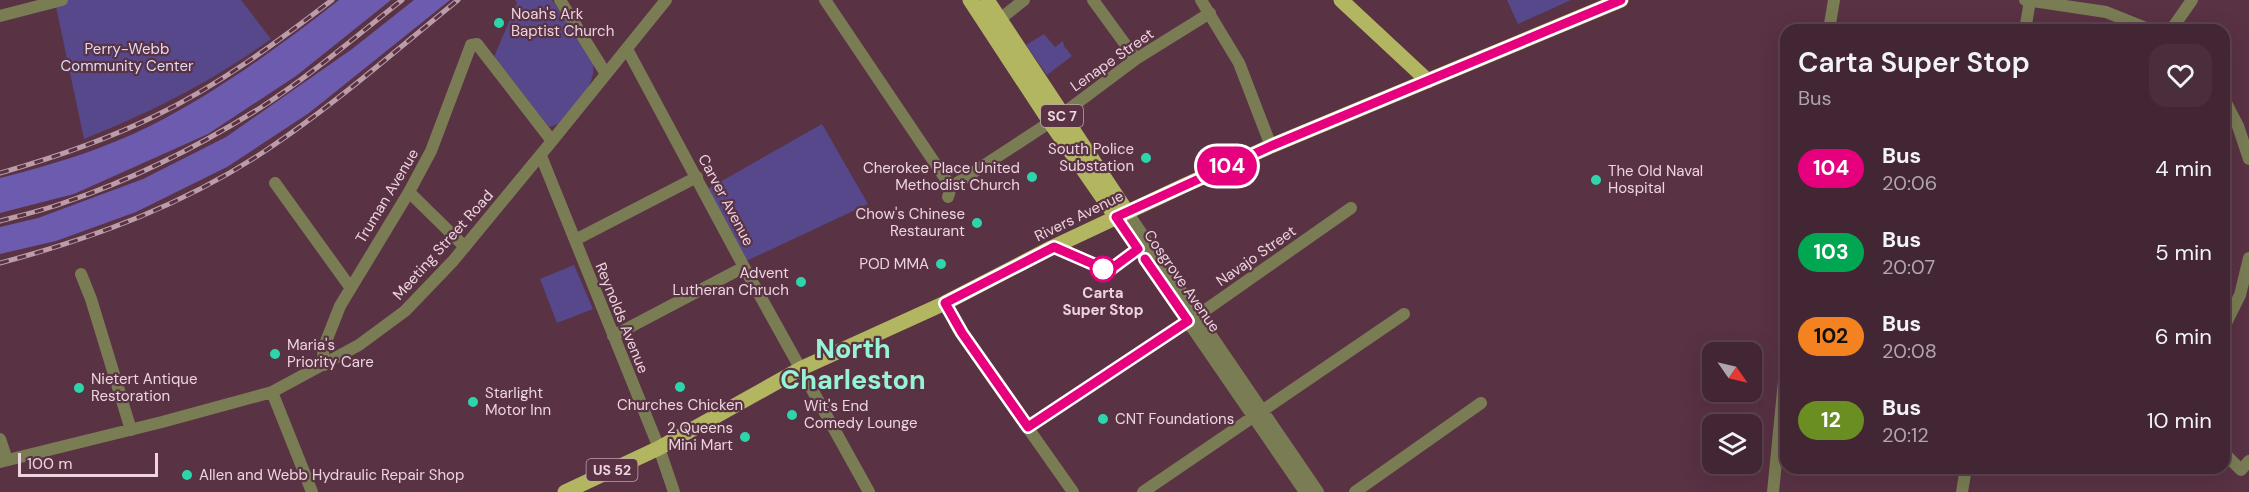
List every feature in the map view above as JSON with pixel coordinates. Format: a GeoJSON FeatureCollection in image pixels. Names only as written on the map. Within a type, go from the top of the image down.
{"type":"FeatureCollection","features":[{"type":"Feature","properties":{"kind":"main road","name":"Cosgrove Avenue"},"geometry":{"type":"LineString","coordinates":[[970,0],[1122,215]]}},
{"type":"Feature","properties":{"kind":"main road","name":"Cosgrove Avenue"},"geometry":{"type":"LineString","coordinates":[[987,0],[1055,118]]}},
{"type":"Feature","properties":{"kind":"main road","name":"Rivers Avenue"},"geometry":{"type":"LineString","coordinates":[[565,492],[659,448],[802,368],[945,303],[1122,215],[1271,146],[1621,0]]}},
{"type":"Feature","properties":{"kind":"main road"},"geometry":{"type":"LineString","coordinates":[[1345,2],[1428,81]]}},
{"type":"Feature","properties":{"kind":"street"},"geometry":{"type":"LineString","coordinates":[[560,0],[606,74]]}},
{"type":"Feature","properties":{"kind":"street","name":"Meeting Street Road"},"geometry":{"type":"LineString","coordinates":[[4,461],[272,392],[359,345],[405,311],[465,247],[666,0]]}},
{"type":"Feature","properties":{"kind":"street","name":"Lenape Street"},"geometry":{"type":"LineString","coordinates":[[825,0],[950,192],[1136,59],[1210,13]]}},
{"type":"Feature","properties":{"kind":"street"},"geometry":{"type":"LineString","coordinates":[[1000,19],[1024,0]]}},
{"type":"Feature","properties":{"kind":"street"},"geometry":{"type":"LineString","coordinates":[[1093,0],[1136,59]]}},
{"type":"Feature","properties":{"kind":"street"},"geometry":{"type":"LineString","coordinates":[[1201,0],[1239,63],[1271,146]]}},
{"type":"Feature","properties":{"kind":"street"},"geometry":{"type":"LineString","coordinates":[[1830,24],[1834,0]]}},
{"type":"Feature","properties":{"kind":"street"},"geometry":{"type":"LineString","coordinates":[[2025,0],[2108,6],[2140,24]]}},
{"type":"Feature","properties":{"kind":"street"},"geometry":{"type":"LineString","coordinates":[[2175,24],[2192,0]]}},
{"type":"Feature","properties":{"kind":"street"},"geometry":{"type":"LineString","coordinates":[[0,16],[56,1]]}},
{"type":"Feature","properties":{"kind":"street"},"geometry":{"type":"LineString","coordinates":[[2026,24],[2030,1]]}},
{"type":"Feature","properties":{"kind":"street","name":"Truman Avenue"},"geometry":{"type":"LineString","coordinates":[[324,365],[323,349],[328,334],[350,287],[409,192],[431,151],[466,53],[471,45],[477,44],[552,141]]}},
{"type":"Feature","properties":{"kind":"street","name":"Carver Avenue"},"geometry":{"type":"LineString","coordinates":[[627,49],[744,267],[869,492]]}},
{"type":"Feature","properties":{"kind":"street"},"geometry":{"type":"LineString","coordinates":[[2230,111],[2238,126],[2249,159]]}},
{"type":"Feature","properties":{"kind":"street","name":"Reynolds Avenue"},"geometry":{"type":"LineString","coordinates":[[541,156],[659,448],[674,492]]}},
{"type":"Feature","properties":{"kind":"street"},"geometry":{"type":"LineString","coordinates":[[575,240],[697,177]]}},
{"type":"Feature","properties":{"kind":"street"},"geometry":{"type":"LineString","coordinates":[[275,183],[350,287]]}},
{"type":"Feature","properties":{"kind":"street"},"geometry":{"type":"LineString","coordinates":[[409,192],[465,247]]}},
{"type":"Feature","properties":{"kind":"street","name":"Navajo Street"},"geometry":{"type":"LineString","coordinates":[[1028,427],[1192,319],[1351,208]]}},
{"type":"Feature","properties":{"kind":"street","name":"Cosgrove Avenue"},"geometry":{"type":"LineString","coordinates":[[1122,215],[1192,319],[1318,492]]}},
{"type":"Feature","properties":{"kind":"street"},"geometry":{"type":"LineString","coordinates":[[2230,315],[2240,295],[2249,258]]}},
{"type":"Feature","properties":{"kind":"street"},"geometry":{"type":"LineString","coordinates":[[613,336],[744,267]]}},
{"type":"Feature","properties":{"kind":"street"},"geometry":{"type":"LineString","coordinates":[[81,274],[91,299],[131,430]]}},
{"type":"Feature","properties":{"kind":"street"},"geometry":{"type":"LineString","coordinates":[[945,303],[962,333],[1073,492]]}},
{"type":"Feature","properties":{"kind":"street"},"geometry":{"type":"LineString","coordinates":[[1143,492],[1404,314]]}},
{"type":"Feature","properties":{"kind":"street"},"geometry":{"type":"LineString","coordinates":[[272,392],[312,492]]}},
{"type":"Feature","properties":{"kind":"street"},"geometry":{"type":"LineString","coordinates":[[1355,492],[1481,403]]}},
{"type":"Feature","properties":{"kind":"street","name":"Cosgrove Avenue"},"geometry":{"type":"LineString","coordinates":[[1259,413],[1305,492]]}},
{"type":"Feature","properties":{"kind":"street"},"geometry":{"type":"LineString","coordinates":[[1773,492],[1780,431]]}},
{"type":"Feature","properties":{"kind":"street"},"geometry":{"type":"LineString","coordinates":[[0,439],[4,461]]}},
{"type":"Feature","properties":{"kind":"street"},"geometry":{"type":"LineString","coordinates":[[2230,457],[2245,466]]}},
{"type":"Feature","properties":{"kind":"street"},"geometry":{"type":"LineString","coordinates":[[1962,492],[1965,474]]}},
{"type":"Feature","properties":{"kind":"green space","name":"Perry-Webb Community Center"},"geometry":{"type":"Polygon","coordinates":[[[64,0],[241,0],[271,39],[249,55],[180,95],[84,139],[55,2],[64,0]]]}},
{"type":"Feature","properties":{"kind":"green space"},"geometry":{"type":"Polygon","coordinates":[[[515,0],[552,0],[592,60],[592,78],[583,95],[558,124],[549,127],[494,57],[517,3],[515,0]]]}},
{"type":"Feature","properties":{"kind":"green space"},"geometry":{"type":"Polygon","coordinates":[[[1507,0],[1571,0],[1518,24],[1507,0]]]}},
{"type":"Feature","properties":{"kind":"green space"},"geometry":{"type":"Polygon","coordinates":[[[1044,34],[1055,47],[1063,41],[1072,56],[1047,75],[1026,45],[1044,34]]]}},
{"type":"Feature","properties":{"kind":"green space"},"geometry":{"type":"Polygon","coordinates":[[[822,124],[868,204],[742,263],[704,191],[822,124]]]}},
{"type":"Feature","properties":{"kind":"green space"},"geometry":{"type":"Polygon","coordinates":[[[574,265],[593,309],[557,323],[540,279],[574,265]]]}},
{"type":"Feature","properties":{"kind":"shaded area"},"geometry":{"type":"Polygon","coordinates":[[[339,0],[391,0],[296,76],[208,134],[74,194],[0,213],[0,178],[78,156],[115,142],[177,112],[249,67],[339,0]]]}},
{"type":"Feature","properties":{"kind":"shaded area"},"geometry":{"type":"Polygon","coordinates":[[[414,0],[450,0],[309,113],[227,167],[136,212],[56,241],[0,254],[0,227],[38,218],[143,179],[226,137],[352,49],[414,0]]]}},
{"type":"Feature","properties":{"kind":"railway"},"geometry":{"type":"LineString","coordinates":[[0,173],[98,141],[179,104],[246,62],[332,0]]}},
{"type":"Feature","properties":{"kind":"railway"},"geometry":{"type":"LineString","coordinates":[[0,221],[58,205],[116,183],[166,161],[214,135],[297,83],[402,0]]}},
{"type":"Feature","properties":{"kind":"railway"},"geometry":{"type":"LineString","coordinates":[[0,263],[70,242],[138,217],[172,203],[237,169],[317,114],[458,0]]}},
{"type":"Feature","properties":{"kind":"bus line","name":"104"},"geometry":{"type":"LineString","coordinates":[[1145,259],[1188,321],[1028,427],[958,329],[945,303],[1054,247],[1102,269],[1111,269],[1138,249],[1116,217],[1271,146],[1621,0]]}},
{"type":"Feature","properties":{"kind":"place","name":"Noah's Ark Baptist Church"},"geometry":{"type":"Point","coordinates":[499,23]}},
{"type":"Feature","properties":{"kind":"place","name":"South Police Substation"},"geometry":{"type":"Point","coordinates":[1146,158]}},
{"type":"Feature","properties":{"kind":"place","name":"Cherokee Place United Methodist Church"},"geometry":{"type":"Point","coordinates":[1032,177]}},
{"type":"Feature","properties":{"kind":"place","name":"The Old Naval Hospital"},"geometry":{"type":"Point","coordinates":[1596,180]}},
{"type":"Feature","properties":{"kind":"place","name":"Chow's Chinese Restaurant"},"geometry":{"type":"Point","coordinates":[977,223]}},
{"type":"Feature","properties":{"kind":"place","name":"POD MMA"},"geometry":{"type":"Point","coordinates":[941,264]}},
{"type":"Feature","properties":{"kind":"place","name":"Carta Super Stop"},"geometry":{"type":"Point","coordinates":[1103,269]}},
{"type":"Feature","properties":{"kind":"place","name":"Advent Lutheran Chruch"},"geometry":{"type":"Point","coordinates":[801,282]}},
{"type":"Feature","properties":{"kind":"place","name":"Maria's Priority Care"},"geometry":{"type":"Point","coordinates":[275,354]}},
{"type":"Feature","properties":{"kind":"place","name":"Churches Chicken"},"geometry":{"type":"Point","coordinates":[680,387]}},
{"type":"Feature","properties":{"kind":"place","name":"Nietert Antique Restoration"},"geometry":{"type":"Point","coordinates":[79,388]}},
{"type":"Feature","properties":{"kind":"place","name":"Starlight Motor Inn"},"geometry":{"type":"Point","coordinates":[473,402]}},
{"type":"Feature","properties":{"kind":"place","name":"Wit's End Comedy Lounge"},"geometry":{"type":"Point","coordinates":[792,415]}},
{"type":"Feature","properties":{"kind":"place","name":"CNT Foundations"},"geometry":{"type":"Point","coordinates":[1103,419]}},
{"type":"Feature","properties":{"kind":"place","name":"2 Queens Mini Mart"},"geometry":{"type":"Point","coordinates":[745,437]}},
{"type":"Feature","properties":{"kind":"place","name":"Allen and Webb Hydraulic Repair Shop"},"geometry":{"type":"Point","coordinates":[187,475]}},
{"type":"Feature","properties":{"kind":"district","name":"North Charleston"},"geometry":{"type":"Point","coordinates":[853,364]}}]}
